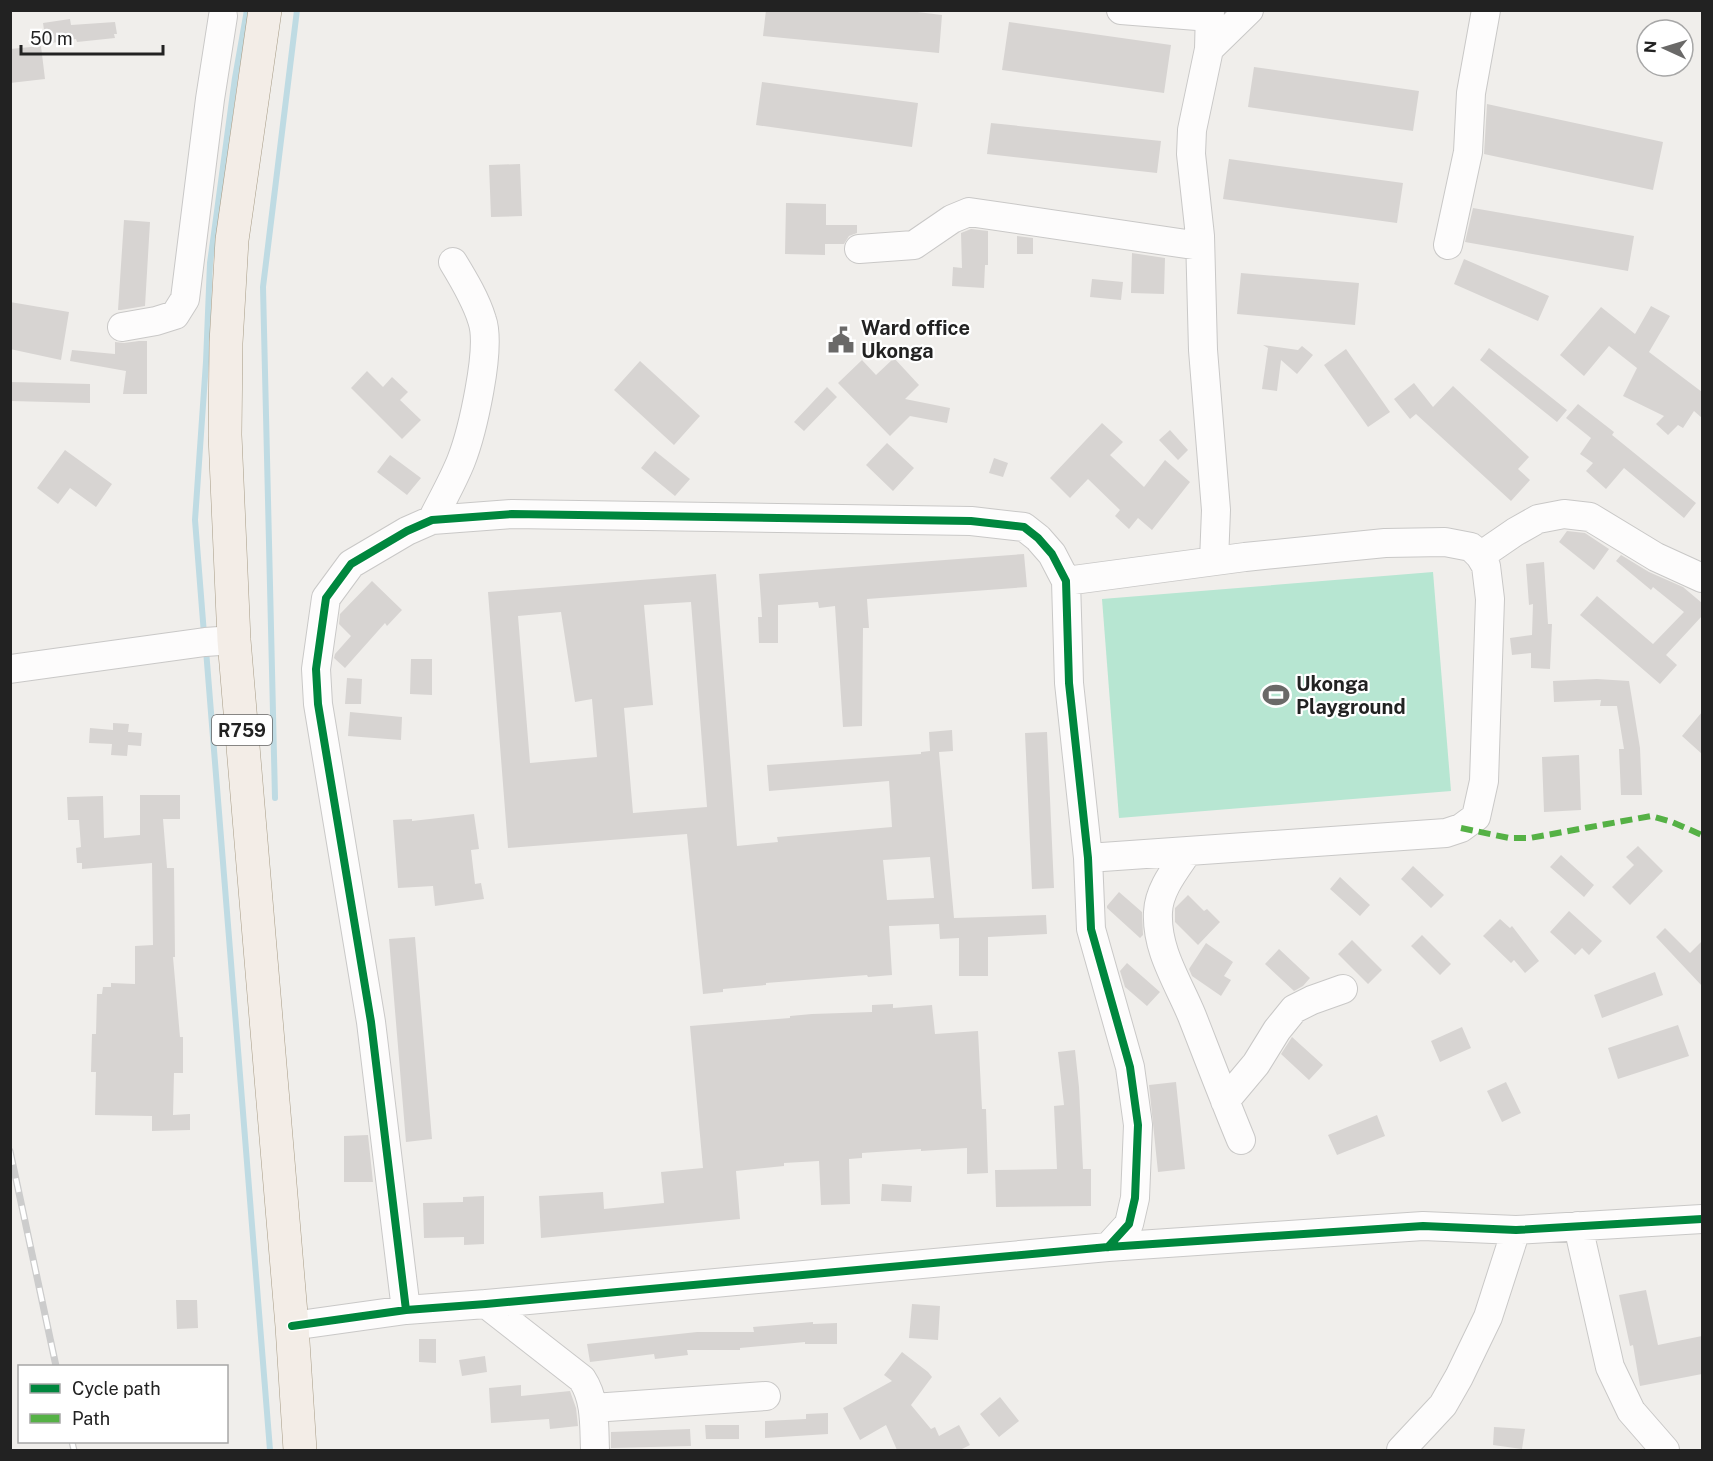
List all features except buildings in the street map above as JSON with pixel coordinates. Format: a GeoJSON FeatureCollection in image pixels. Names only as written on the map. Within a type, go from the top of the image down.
{"type":"FeatureCollection","features":[{"type":"Feature","properties":{"kind":"main road","name":"R759"},"geometry":{"type":"LineString","coordinates":[[263,25],[232,240],[226,343],[225,435],[234,640],[292,1326],[300,1450]]}},
{"type":"Feature","properties":{"kind":"street"},"geometry":{"type":"LineString","coordinates":[[1121,10],[1210,14],[1209,49],[1192,130],[1192,166],[1200,246],[1203,350],[1216,510],[1214,561]]}},
{"type":"Feature","properties":{"kind":"street"},"geometry":{"type":"LineString","coordinates":[[1209,49],[1249,10]]}},
{"type":"Feature","properties":{"kind":"street"},"geometry":{"type":"LineString","coordinates":[[1448,245],[1468,152],[1471,93],[1486,10]]}},
{"type":"Feature","properties":{"kind":"street"},"geometry":{"type":"LineString","coordinates":[[122,327],[174,315],[185,299],[219,13],[263,25]]}},
{"type":"Feature","properties":{"kind":"street"},"geometry":{"type":"LineString","coordinates":[[859,249],[914,245],[952,219],[969,212],[1200,246]]}},
{"type":"Feature","properties":{"kind":"street"},"geometry":{"type":"LineString","coordinates":[[432,520],[462,460],[477,400],[485,355],[483,320],[453,262]]}},
{"type":"Feature","properties":{"kind":"street"},"geometry":{"type":"LineString","coordinates":[[406,1310],[370,1022],[318,704],[316,669],[326,598],[351,564],[407,531],[432,520],[512,514],[971,521],[1024,527],[1038,538],[1052,554],[1066,580],[1069,683],[1088,858],[1090,929],[1130,1067],[1138,1125],[1135,1198],[1129,1224],[1108,1247]]}},
{"type":"Feature","properties":{"kind":"street"},"geometry":{"type":"LineString","coordinates":[[1480,556],[1538,519],[1564,514],[1590,517],[1656,556],[1702,578]]}},
{"type":"Feature","properties":{"kind":"street"},"geometry":{"type":"LineString","coordinates":[[1066,580],[1214,561],[1385,543],[1445,542],[1471,547],[1480,556],[1486,566],[1490,599],[1484,781],[1476,817],[1461,828],[1446,833],[1088,858]]}},
{"type":"Feature","properties":{"kind":"street"},"geometry":{"type":"LineString","coordinates":[[10,669],[234,640]]}},
{"type":"Feature","properties":{"kind":"street"},"geometry":{"type":"LineString","coordinates":[[1188,851],[1165,886],[1158,911],[1160,935],[1167,961],[1191,1014],[1241,1140]]}},
{"type":"Feature","properties":{"kind":"street"},"geometry":{"type":"LineString","coordinates":[[1226,1101],[1256,1064],[1277,1030],[1294,1010],[1312,1000],[1343,989]]}},
{"type":"Feature","properties":{"kind":"street"},"geometry":{"type":"LineString","coordinates":[[292,1326],[406,1310],[1108,1247],[1423,1226],[1516,1230],[1702,1219]]}},
{"type":"Feature","properties":{"kind":"street"},"geometry":{"type":"LineString","coordinates":[[1578,1226],[1610,1367],[1632,1411],[1665,1450]]}},
{"type":"Feature","properties":{"kind":"street"},"geometry":{"type":"LineString","coordinates":[[1401,1450],[1443,1405],[1458,1377],[1488,1317],[1516,1230]]}},
{"type":"Feature","properties":{"kind":"street"},"geometry":{"type":"LineString","coordinates":[[486,1304],[582,1379],[590,1394],[593,1408],[595,1450]]}},
{"type":"Feature","properties":{"kind":"street"},"geometry":{"type":"LineString","coordinates":[[593,1408],[766,1396]]}},
{"type":"Feature","properties":{"kind":"green space","name":"Ukonga Playground"},"geometry":{"type":"Polygon","coordinates":[[[1433,572],[1451,791],[1119,818],[1102,599],[1433,572]]]}},
{"type":"Feature","properties":{"kind":"waterway"},"geometry":{"type":"LineString","coordinates":[[204,634],[195,520],[210,263],[235,78],[247,10]]}},
{"type":"Feature","properties":{"kind":"waterway"},"geometry":{"type":"LineString","coordinates":[[275,798],[263,287],[297,10]]}},
{"type":"Feature","properties":{"kind":"waterway"},"geometry":{"type":"LineString","coordinates":[[206,650],[270,1450]]}},
{"type":"Feature","properties":{"kind":"railway"},"geometry":{"type":"LineString","coordinates":[[10,1151],[56,1365]]}},
{"type":"Feature","properties":{"kind":"railway"},"geometry":{"type":"LineString","coordinates":[[72,1443],[74,1450]]}},
{"type":"Feature","properties":{"kind":"marked path"},"geometry":{"type":"LineString","coordinates":[[1461,828],[1509,838],[1530,838],[1651,816],[1702,835]]}},
{"type":"Feature","properties":{"kind":"cycle path"},"geometry":{"type":"LineString","coordinates":[[406,1310],[371,1022],[318,704],[316,669],[326,598],[351,564],[407,531],[432,520],[512,514],[971,521],[1024,527],[1038,538],[1052,554],[1066,581],[1069,683],[1088,858],[1091,929],[1130,1067],[1138,1125],[1135,1198],[1129,1224],[1108,1247]]}},
{"type":"Feature","properties":{"kind":"cycle path"},"geometry":{"type":"LineString","coordinates":[[292,1326],[406,1310],[1108,1247],[1423,1226],[1516,1230],[1702,1219]]}},
{"type":"Feature","properties":{"kind":"place","name":"Ward office Ukonga"},"geometry":{"type":"Point","coordinates":[841,340]}},
{"type":"Feature","properties":{"kind":"place","name":"Ukonga Playground"},"geometry":{"type":"Point","coordinates":[1276,695]}}]}
